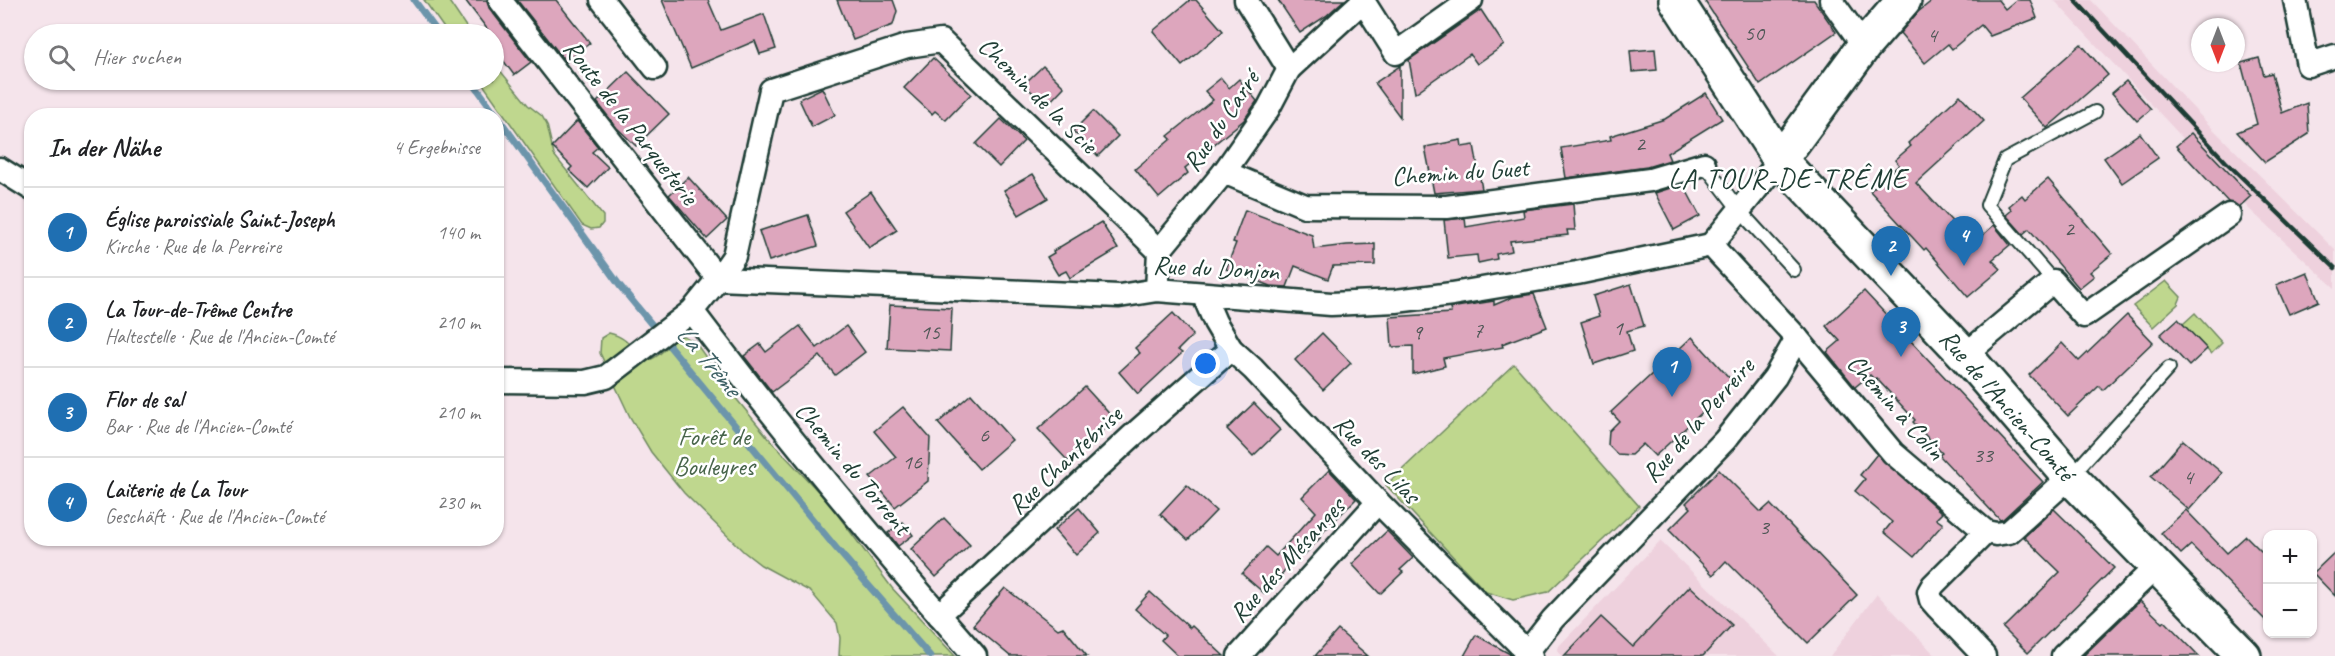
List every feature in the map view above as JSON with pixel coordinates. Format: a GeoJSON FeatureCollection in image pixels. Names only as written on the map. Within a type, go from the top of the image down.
{"type":"FeatureCollection","features":[{"type":"Feature","properties":{"kind":"main road","name":"Rue de l'Ancien-Comté"},"geometry":{"type":"LineString","coordinates":[[1676,0],[1780,160],[1965,355],[2070,477],[2244,656]]}},
{"type":"Feature","properties":{"kind":"main road"},"geometry":{"type":"LineString","coordinates":[[1780,160],[1893,5]]}},
{"type":"Feature","properties":{"kind":"street","name":"Route de la Parqueterie"},"geometry":{"type":"LineString","coordinates":[[500,0],[718,279]]}},
{"type":"Feature","properties":{"kind":"street"},"geometry":{"type":"LineString","coordinates":[[602,0],[655,69]]}},
{"type":"Feature","properties":{"kind":"street"},"geometry":{"type":"LineString","coordinates":[[1246,0],[1289,69]]}},
{"type":"Feature","properties":{"kind":"street"},"geometry":{"type":"LineString","coordinates":[[1364,0],[1396,52],[1471,0]]}},
{"type":"Feature","properties":{"kind":"street","name":"Rue du Carré"},"geometry":{"type":"LineString","coordinates":[[1159,251],[1224,171],[1268,109],[1289,69],[1364,0]]}},
{"type":"Feature","properties":{"kind":"street"},"geometry":{"type":"LineString","coordinates":[[1831,0],[1864,46]]}},
{"type":"Feature","properties":{"kind":"street"},"geometry":{"type":"LineString","coordinates":[[2295,0],[2308,64],[2335,56]]}},
{"type":"Feature","properties":{"kind":"street","name":"Chemin de la Scie"},"geometry":{"type":"LineString","coordinates":[[718,279],[734,256],[771,90],[907,46],[941,41],[1159,251]]}},
{"type":"Feature","properties":{"kind":"street"},"geometry":{"type":"LineString","coordinates":[[1780,160],[1711,245],[1797,338]]}},
{"type":"Feature","properties":{"kind":"street","name":"Chemin du Guet"},"geometry":{"type":"LineString","coordinates":[[1224,171],[1305,206],[1447,207],[1650,180],[1704,164]]}},
{"type":"Feature","properties":{"kind":"street"},"geometry":{"type":"LineString","coordinates":[[0,169],[24,184]]}},
{"type":"Feature","properties":{"kind":"street"},"geometry":{"type":"LineString","coordinates":[[1965,355],[2053,281],[2084,316],[2229,215]]}},
{"type":"Feature","properties":{"kind":"street","name":"Rue du Donjon"},"geometry":{"type":"LineString","coordinates":[[718,279],[1119,296],[1157,290],[1331,304],[1396,301],[1452,294],[1576,273],[1711,245]]}},
{"type":"Feature","properties":{"kind":"street"},"geometry":{"type":"LineString","coordinates":[[1157,290],[1159,251]]}},
{"type":"Feature","properties":{"kind":"street"},"geometry":{"type":"LineString","coordinates":[[504,381],[585,382],[606,377],[685,316],[718,279]]}},
{"type":"Feature","properties":{"kind":"street","name":"Rue des Lilas"},"geometry":{"type":"LineString","coordinates":[[1203,294],[1215,322],[1231,349],[1253,369],[1378,502],[1527,654]]}},
{"type":"Feature","properties":{"kind":"street","name":"Chemin du Torrent"},"geometry":{"type":"LineString","coordinates":[[685,316],[762,403],[975,656]]}},
{"type":"Feature","properties":{"kind":"street","name":"Chemin à Colin"},"geometry":{"type":"LineString","coordinates":[[1797,338],[1893,453],[1986,532]]}},
{"type":"Feature","properties":{"kind":"street","name":"Rue de la Perreire"},"geometry":{"type":"LineString","coordinates":[[1527,654],[1553,619],[1725,440],[1775,377],[1797,338]]}},
{"type":"Feature","properties":{"kind":"street","name":"Rue Chantebrise"},"geometry":{"type":"LineString","coordinates":[[939,615],[1131,437],[1231,349]]}},
{"type":"Feature","properties":{"kind":"street"},"geometry":{"type":"LineString","coordinates":[[1984,656],[1931,600],[1929,592],[1933,585],[1986,532],[2004,534],[2009,532],[2070,477]]}},
{"type":"Feature","properties":{"kind":"street","name":"Rue des Mésanges"},"geometry":{"type":"LineString","coordinates":[[1239,656],[1378,502]]}},
{"type":"Feature","properties":{"kind":"street"},"geometry":{"type":"LineString","coordinates":[[2063,656],[2157,566]]}},
{"type":"Feature","properties":{"kind":"lane"},"geometry":{"type":"LineString","coordinates":[[2053,281],[1987,205],[2005,160],[2095,112]]}},
{"type":"Feature","properties":{"kind":"lane"},"geometry":{"type":"LineString","coordinates":[[1704,164],[1740,211],[1794,270]]}},
{"type":"Feature","properties":{"kind":"lane"},"geometry":{"type":"LineString","coordinates":[[2070,477],[2169,369]]}},
{"type":"Feature","properties":{"kind":"shaded area"},"geometry":{"type":"Polygon","coordinates":[[[2054,0],[2091,0],[2212,128],[2335,250],[2335,288],[2249,209],[2054,0]]]}},
{"type":"Feature","properties":{"kind":"shaded area"},"geometry":{"type":"Polygon","coordinates":[[[1660,541],[1779,656],[1703,656],[1732,625],[1690,586],[1633,647],[1601,617],[1564,656],[1561,656],[1557,648],[1660,541]]]}},
{"type":"Feature","properties":{"kind":"shaded area"},"geometry":{"type":"Polygon","coordinates":[[[1877,594],[1936,656],[1830,656],[1877,594]]]}},
{"type":"Feature","properties":{"kind":"green space"},"geometry":{"type":"Polygon","coordinates":[[[424,0],[448,0],[464,24],[441,24],[424,0]]]}},
{"type":"Feature","properties":{"kind":"green space"},"geometry":{"type":"Polygon","coordinates":[[[504,75],[528,105],[542,116],[547,125],[554,155],[603,216],[603,223],[599,228],[591,229],[582,225],[504,114],[504,108],[500,108],[487,90],[504,90],[504,75]]]}},
{"type":"Feature","properties":{"kind":"green space"},"geometry":{"type":"Polygon","coordinates":[[[2166,281],[2181,297],[2178,304],[2153,327],[2133,306],[2166,281]]]}},
{"type":"Feature","properties":{"kind":"green space"},"geometry":{"type":"Polygon","coordinates":[[[2195,313],[2222,343],[2211,354],[2183,324],[2195,313]]]}},
{"type":"Feature","properties":{"kind":"green space","name":"Forêt de Bouleyres"},"geometry":{"type":"Polygon","coordinates":[[[609,333],[621,338],[646,360],[663,351],[677,336],[684,336],[695,342],[729,390],[771,441],[829,503],[892,588],[955,656],[839,656],[840,638],[837,623],[811,592],[761,565],[744,552],[684,493],[651,452],[630,417],[600,353],[601,338],[609,333]]]}},
{"type":"Feature","properties":{"kind":"green space"},"geometry":{"type":"Polygon","coordinates":[[[1514,364],[1639,506],[1548,592],[1513,600],[1486,592],[1386,485],[1514,364]]]}},
{"type":"Feature","properties":{"kind":"building"},"geometry":{"type":"Polygon","coordinates":[[[465,0],[487,0],[489,8],[501,24],[483,24],[465,0]]]}},
{"type":"Feature","properties":{"kind":"building"},"geometry":{"type":"Polygon","coordinates":[[[517,0],[556,0],[590,43],[566,62],[517,0]]]}},
{"type":"Feature","properties":{"kind":"building"},"geometry":{"type":"Polygon","coordinates":[[[662,0],[708,0],[721,30],[764,14],[776,49],[760,54],[755,41],[691,68],[662,0]]]}},
{"type":"Feature","properties":{"kind":"building"},"geometry":{"type":"Polygon","coordinates":[[[837,0],[893,0],[897,11],[893,25],[853,40],[837,0]]]}},
{"type":"Feature","properties":{"kind":"building"},"geometry":{"type":"Polygon","coordinates":[[[1190,0],[1196,0],[1223,31],[1182,66],[1153,31],[1190,0]]]}},
{"type":"Feature","properties":{"kind":"building"},"geometry":{"type":"Polygon","coordinates":[[[1278,0],[1344,0],[1326,16],[1300,33],[1278,0]]]}},
{"type":"Feature","properties":{"kind":"building"},"geometry":{"type":"Polygon","coordinates":[[[1704,0],[1814,0],[1836,32],[1760,85],[1704,0]]]}},
{"type":"Feature","properties":{"kind":"building"},"geometry":{"type":"Polygon","coordinates":[[[1933,0],[1998,0],[2005,9],[2016,0],[2030,0],[2037,18],[1990,36],[1981,25],[1952,49],[1948,44],[1925,63],[1900,33],[1918,12],[1933,0]]]}},
{"type":"Feature","properties":{"kind":"building"},"geometry":{"type":"Polygon","coordinates":[[[1481,10],[1504,45],[1477,64],[1470,54],[1415,93],[1409,60],[1481,10]]]}},
{"type":"Feature","properties":{"kind":"building"},"geometry":{"type":"Polygon","coordinates":[[[504,27],[531,62],[514,75],[504,62],[504,27]]]}},
{"type":"Feature","properties":{"kind":"building"},"geometry":{"type":"Polygon","coordinates":[[[2081,44],[2108,75],[2047,128],[2020,98],[2081,44]]]}},
{"type":"Feature","properties":{"kind":"building"},"geometry":{"type":"Polygon","coordinates":[[[1655,49],[1657,70],[1632,72],[1630,51],[1655,49]]]}},
{"type":"Feature","properties":{"kind":"building"},"geometry":{"type":"Polygon","coordinates":[[[933,58],[971,94],[946,120],[935,111],[932,114],[904,88],[933,58]]]}},
{"type":"Feature","properties":{"kind":"building"},"geometry":{"type":"Polygon","coordinates":[[[2259,58],[2264,75],[2272,73],[2282,113],[2307,103],[2309,134],[2265,162],[2237,132],[2257,124],[2243,72],[2245,62],[2259,58]]]}},
{"type":"Feature","properties":{"kind":"building"},"geometry":{"type":"Polygon","coordinates":[[[1043,66],[1064,87],[1046,106],[1024,84],[1043,66]]]}},
{"type":"Feature","properties":{"kind":"building"},"geometry":{"type":"Polygon","coordinates":[[[1400,66],[1400,117],[1375,83],[1400,66]]]}},
{"type":"Feature","properties":{"kind":"building"},"geometry":{"type":"Polygon","coordinates":[[[628,72],[669,114],[636,146],[617,128],[597,102],[628,72]]]}},
{"type":"Feature","properties":{"kind":"building"},"geometry":{"type":"Polygon","coordinates":[[[1221,78],[1229,88],[1239,79],[1257,101],[1244,120],[1185,168],[1188,173],[1159,198],[1135,169],[1171,139],[1168,136],[1213,100],[1205,91],[1221,78]]]}},
{"type":"Feature","properties":{"kind":"building"},"geometry":{"type":"Polygon","coordinates":[[[2126,81],[2151,109],[2137,121],[2112,93],[2126,81]]]}},
{"type":"Feature","properties":{"kind":"building"},"geometry":{"type":"Polygon","coordinates":[[[822,88],[835,115],[812,127],[799,99],[822,88]]]}},
{"type":"Feature","properties":{"kind":"building"},"geometry":{"type":"Polygon","coordinates":[[[1706,93],[1722,119],[1667,153],[1670,160],[1647,167],[1566,178],[1561,148],[1611,140],[1610,136],[1665,119],[1706,93]]]}},
{"type":"Feature","properties":{"kind":"building"},"geometry":{"type":"Polygon","coordinates":[[[1960,95],[1984,121],[1916,183],[1961,231],[1964,228],[1975,242],[1994,225],[2010,245],[1992,260],[2001,269],[1968,297],[1926,248],[1924,250],[1870,191],[1899,165],[1895,160],[1911,146],[1908,143],[1960,95]]]}},
{"type":"Feature","properties":{"kind":"building"},"geometry":{"type":"Polygon","coordinates":[[[1093,111],[1118,136],[1098,156],[1073,131],[1093,111]]]}},
{"type":"Feature","properties":{"kind":"building"},"geometry":{"type":"Polygon","coordinates":[[[1001,119],[1024,141],[999,167],[976,144],[1001,119]]]}},
{"type":"Feature","properties":{"kind":"building"},"geometry":{"type":"Polygon","coordinates":[[[577,121],[598,147],[592,152],[608,167],[588,188],[569,170],[572,167],[552,147],[577,121]]]}},
{"type":"Feature","properties":{"kind":"building"},"geometry":{"type":"Polygon","coordinates":[[[2140,133],[2158,158],[2122,183],[2104,158],[2140,133]]]}},
{"type":"Feature","properties":{"kind":"building"},"geometry":{"type":"Polygon","coordinates":[[[2191,133],[2251,196],[2239,207],[2228,202],[2176,146],[2191,133]]]}},
{"type":"Feature","properties":{"kind":"building"},"geometry":{"type":"Polygon","coordinates":[[[1461,140],[1462,147],[1474,145],[1482,189],[1434,193],[1425,147],[1461,140]]]}},
{"type":"Feature","properties":{"kind":"building"},"geometry":{"type":"Polygon","coordinates":[[[1033,174],[1048,198],[1019,215],[1004,190],[1033,174]]]}},
{"type":"Feature","properties":{"kind":"building"},"geometry":{"type":"Polygon","coordinates":[[[688,177],[727,220],[707,239],[669,195],[688,177]]]}},
{"type":"Feature","properties":{"kind":"building"},"geometry":{"type":"Polygon","coordinates":[[[2048,179],[2112,254],[2090,272],[2094,276],[2079,288],[2029,229],[2023,234],[2006,215],[2012,210],[2009,206],[2022,195],[2025,199],[2048,179]]]}},
{"type":"Feature","properties":{"kind":"building"},"geometry":{"type":"Polygon","coordinates":[[[1683,184],[1700,216],[1674,230],[1655,193],[1683,184]]]}},
{"type":"Feature","properties":{"kind":"building"},"geometry":{"type":"Polygon","coordinates":[[[871,192],[897,230],[869,248],[843,211],[871,192]]]}},
{"type":"Feature","properties":{"kind":"building"},"geometry":{"type":"Polygon","coordinates":[[[1573,204],[1575,230],[1567,230],[1568,235],[1510,241],[1512,251],[1496,254],[1497,259],[1478,263],[1477,255],[1448,258],[1444,220],[1465,218],[1466,227],[1524,217],[1523,210],[1573,204]]]}},
{"type":"Feature","properties":{"kind":"building"},"geometry":{"type":"Polygon","coordinates":[[[1245,210],[1312,235],[1314,249],[1375,244],[1375,265],[1333,266],[1328,279],[1295,266],[1287,287],[1271,286],[1226,269],[1245,210]]]}},
{"type":"Feature","properties":{"kind":"building"},"geometry":{"type":"Polygon","coordinates":[[[808,215],[818,246],[769,261],[759,231],[808,215]]]}},
{"type":"Feature","properties":{"kind":"building"},"geometry":{"type":"Polygon","coordinates":[[[1101,222],[1118,249],[1070,278],[1066,271],[1058,275],[1047,257],[1101,222]]]}},
{"type":"Feature","properties":{"kind":"building"},"geometry":{"type":"Polygon","coordinates":[[[2307,272],[2319,301],[2289,314],[2276,285],[2307,272]]]}},
{"type":"Feature","properties":{"kind":"building"},"geometry":{"type":"Polygon","coordinates":[[[1631,284],[1644,326],[1627,331],[1633,351],[1594,364],[1581,322],[1599,316],[1593,296],[1631,284]]]}},
{"type":"Feature","properties":{"kind":"building"},"geometry":{"type":"Polygon","coordinates":[[[1864,291],[2043,482],[2003,519],[2000,520],[1939,455],[1942,453],[1876,378],[1870,375],[1855,387],[1827,352],[1840,341],[1826,326],[1864,291]]]}},
{"type":"Feature","properties":{"kind":"building"},"geometry":{"type":"Polygon","coordinates":[[[1534,294],[1547,327],[1502,344],[1503,347],[1443,358],[1445,366],[1413,374],[1413,346],[1392,347],[1390,317],[1451,313],[1450,308],[1494,301],[1494,305],[1513,297],[1534,294]]]}},
{"type":"Feature","properties":{"kind":"building"},"geometry":{"type":"Polygon","coordinates":[[[890,305],[952,308],[950,351],[887,348],[890,305]]]}},
{"type":"Feature","properties":{"kind":"building"},"geometry":{"type":"Polygon","coordinates":[[[1173,313],[1193,335],[1178,350],[1182,353],[1138,394],[1119,372],[1140,353],[1135,348],[1173,313]]]}},
{"type":"Feature","properties":{"kind":"building"},"geometry":{"type":"Polygon","coordinates":[[[2127,315],[2153,342],[2103,390],[2099,386],[2068,416],[2029,375],[2062,343],[2079,361],[2127,315]]]}},
{"type":"Feature","properties":{"kind":"building"},"geometry":{"type":"Polygon","coordinates":[[[2178,319],[2207,349],[2189,366],[2160,335],[2178,319]]]}},
{"type":"Feature","properties":{"kind":"building"},"geometry":{"type":"Polygon","coordinates":[[[800,326],[817,348],[846,326],[865,352],[835,375],[820,356],[772,392],[744,356],[760,344],[766,352],[800,326]]]}},
{"type":"Feature","properties":{"kind":"building"},"geometry":{"type":"Polygon","coordinates":[[[1322,333],[1351,363],[1323,390],[1295,360],[1322,333]]]}},
{"type":"Feature","properties":{"kind":"building"},"geometry":{"type":"Polygon","coordinates":[[[1692,337],[1734,383],[1655,456],[1643,444],[1631,455],[1617,454],[1608,445],[1609,431],[1619,421],[1611,412],[1692,337]]]}},
{"type":"Feature","properties":{"kind":"building"},"geometry":{"type":"Polygon","coordinates":[[[1085,387],[1115,420],[1068,461],[1038,429],[1085,387]]]}},
{"type":"Feature","properties":{"kind":"building"},"geometry":{"type":"Polygon","coordinates":[[[971,394],[1012,440],[979,469],[938,423],[971,394]]]}},
{"type":"Feature","properties":{"kind":"building"},"geometry":{"type":"Polygon","coordinates":[[[1254,403],[1280,430],[1253,456],[1227,429],[1254,403]]]}},
{"type":"Feature","properties":{"kind":"building"},"geometry":{"type":"Polygon","coordinates":[[[903,407],[930,438],[928,481],[895,507],[870,477],[896,457],[874,431],[903,407]]]}},
{"type":"Feature","properties":{"kind":"building"},"geometry":{"type":"Polygon","coordinates":[[[2183,440],[2222,473],[2189,510],[2151,477],[2183,440]]]}},
{"type":"Feature","properties":{"kind":"building"},"geometry":{"type":"Polygon","coordinates":[[[1877,454],[1942,513],[1936,519],[1943,524],[1914,557],[1884,532],[1892,522],[1855,491],[1865,479],[1860,475],[1877,454]]]}},
{"type":"Feature","properties":{"kind":"building"},"geometry":{"type":"Polygon","coordinates":[[[1329,470],[1356,499],[1319,536],[1321,537],[1305,554],[1302,551],[1265,594],[1242,574],[1266,547],[1276,556],[1316,512],[1302,497],[1329,470]]]}},
{"type":"Feature","properties":{"kind":"building"},"geometry":{"type":"Polygon","coordinates":[[[1719,470],[1761,512],[1770,504],[1857,595],[1808,643],[1726,561],[1713,575],[1669,530],[1691,508],[1686,503],[1719,470]]]}},
{"type":"Feature","properties":{"kind":"building"},"geometry":{"type":"Polygon","coordinates":[[[1187,485],[1216,511],[1188,540],[1160,514],[1187,485]]]}},
{"type":"Feature","properties":{"kind":"building"},"geometry":{"type":"Polygon","coordinates":[[[1079,508],[1100,533],[1076,555],[1054,530],[1079,508]]]}},
{"type":"Feature","properties":{"kind":"building"},"geometry":{"type":"Polygon","coordinates":[[[2054,509],[2114,568],[2028,653],[2003,628],[2060,572],[2024,537],[2054,509]]]}},
{"type":"Feature","properties":{"kind":"building"},"geometry":{"type":"Polygon","coordinates":[[[2186,510],[2227,553],[2246,536],[2263,553],[2263,618],[2191,545],[2181,554],[2161,533],[2186,510]]]}},
{"type":"Feature","properties":{"kind":"building"},"geometry":{"type":"Polygon","coordinates":[[[944,518],[970,545],[936,577],[911,549],[944,518]]]}},
{"type":"Feature","properties":{"kind":"building"},"geometry":{"type":"Polygon","coordinates":[[[903,522],[913,535],[898,546],[888,533],[903,522]]]}},
{"type":"Feature","properties":{"kind":"building"},"geometry":{"type":"Polygon","coordinates":[[[1387,531],[1413,558],[1400,570],[1403,572],[1380,594],[1352,564],[1387,531]]]}},
{"type":"Feature","properties":{"kind":"building"},"geometry":{"type":"Polygon","coordinates":[[[2335,552],[2335,596],[2317,577],[2317,569],[2335,552]]]}},
{"type":"Feature","properties":{"kind":"building"},"geometry":{"type":"Polygon","coordinates":[[[1690,586],[1732,625],[1703,656],[1564,656],[1601,617],[1633,647],[1690,586]]]}},
{"type":"Feature","properties":{"kind":"building"},"geometry":{"type":"Polygon","coordinates":[[[1005,588],[1058,629],[1063,627],[1087,656],[1010,656],[973,625],[1005,588]]]}},
{"type":"Feature","properties":{"kind":"building"},"geometry":{"type":"Polygon","coordinates":[[[1150,592],[1224,656],[1178,656],[1161,640],[1165,635],[1135,609],[1150,592]]]}},
{"type":"Feature","properties":{"kind":"building"},"geometry":{"type":"Polygon","coordinates":[[[2140,601],[2163,623],[2165,621],[2199,656],[2083,656],[2140,601]]]}},
{"type":"Feature","properties":{"kind":"building"},"geometry":{"type":"Polygon","coordinates":[[[1338,630],[1368,656],[1315,656],[1338,630]]]}},
{"type":"Feature","properties":{"kind":"building"},"geometry":{"type":"Polygon","coordinates":[[[1476,635],[1510,654],[1511,656],[1464,656],[1476,635]]]}},
{"type":"Feature","properties":{"kind":"waterway","name":"La Trême"},"geometry":{"type":"LineString","coordinates":[[414,0],[432,24]]}},
{"type":"Feature","properties":{"kind":"waterway","name":"La Trême"},"geometry":{"type":"LineString","coordinates":[[478,90],[491,108]]}},
{"type":"Feature","properties":{"kind":"waterway","name":"La Trême"},"geometry":{"type":"LineString","coordinates":[[504,126],[620,286],[836,548],[930,656]]}},
{"type":"Feature","properties":{"kind":"railway"},"geometry":{"type":"LineString","coordinates":[[2075,0],[2226,162],[2335,268]]}},
{"type":"Feature","properties":{"kind":"place","name":"Laiterie de La Tour"},"geometry":{"type":"Point","coordinates":[1964,266]}},
{"type":"Feature","properties":{"kind":"place","name":"La Tour-de-Trême Centre"},"geometry":{"type":"Point","coordinates":[1891,276]}},
{"type":"Feature","properties":{"kind":"place","name":"Flor de sal"},"geometry":{"type":"Point","coordinates":[1901,357]}},
{"type":"Feature","properties":{"kind":"place","name":"Église paroissiale Saint-Joseph"},"geometry":{"type":"Point","coordinates":[1672,397]}},
{"type":"Feature","properties":{"kind":"district","name":"LA TOUR-DE-TRÊME"},"geometry":{"type":"Point","coordinates":[1788,178]}}]}
